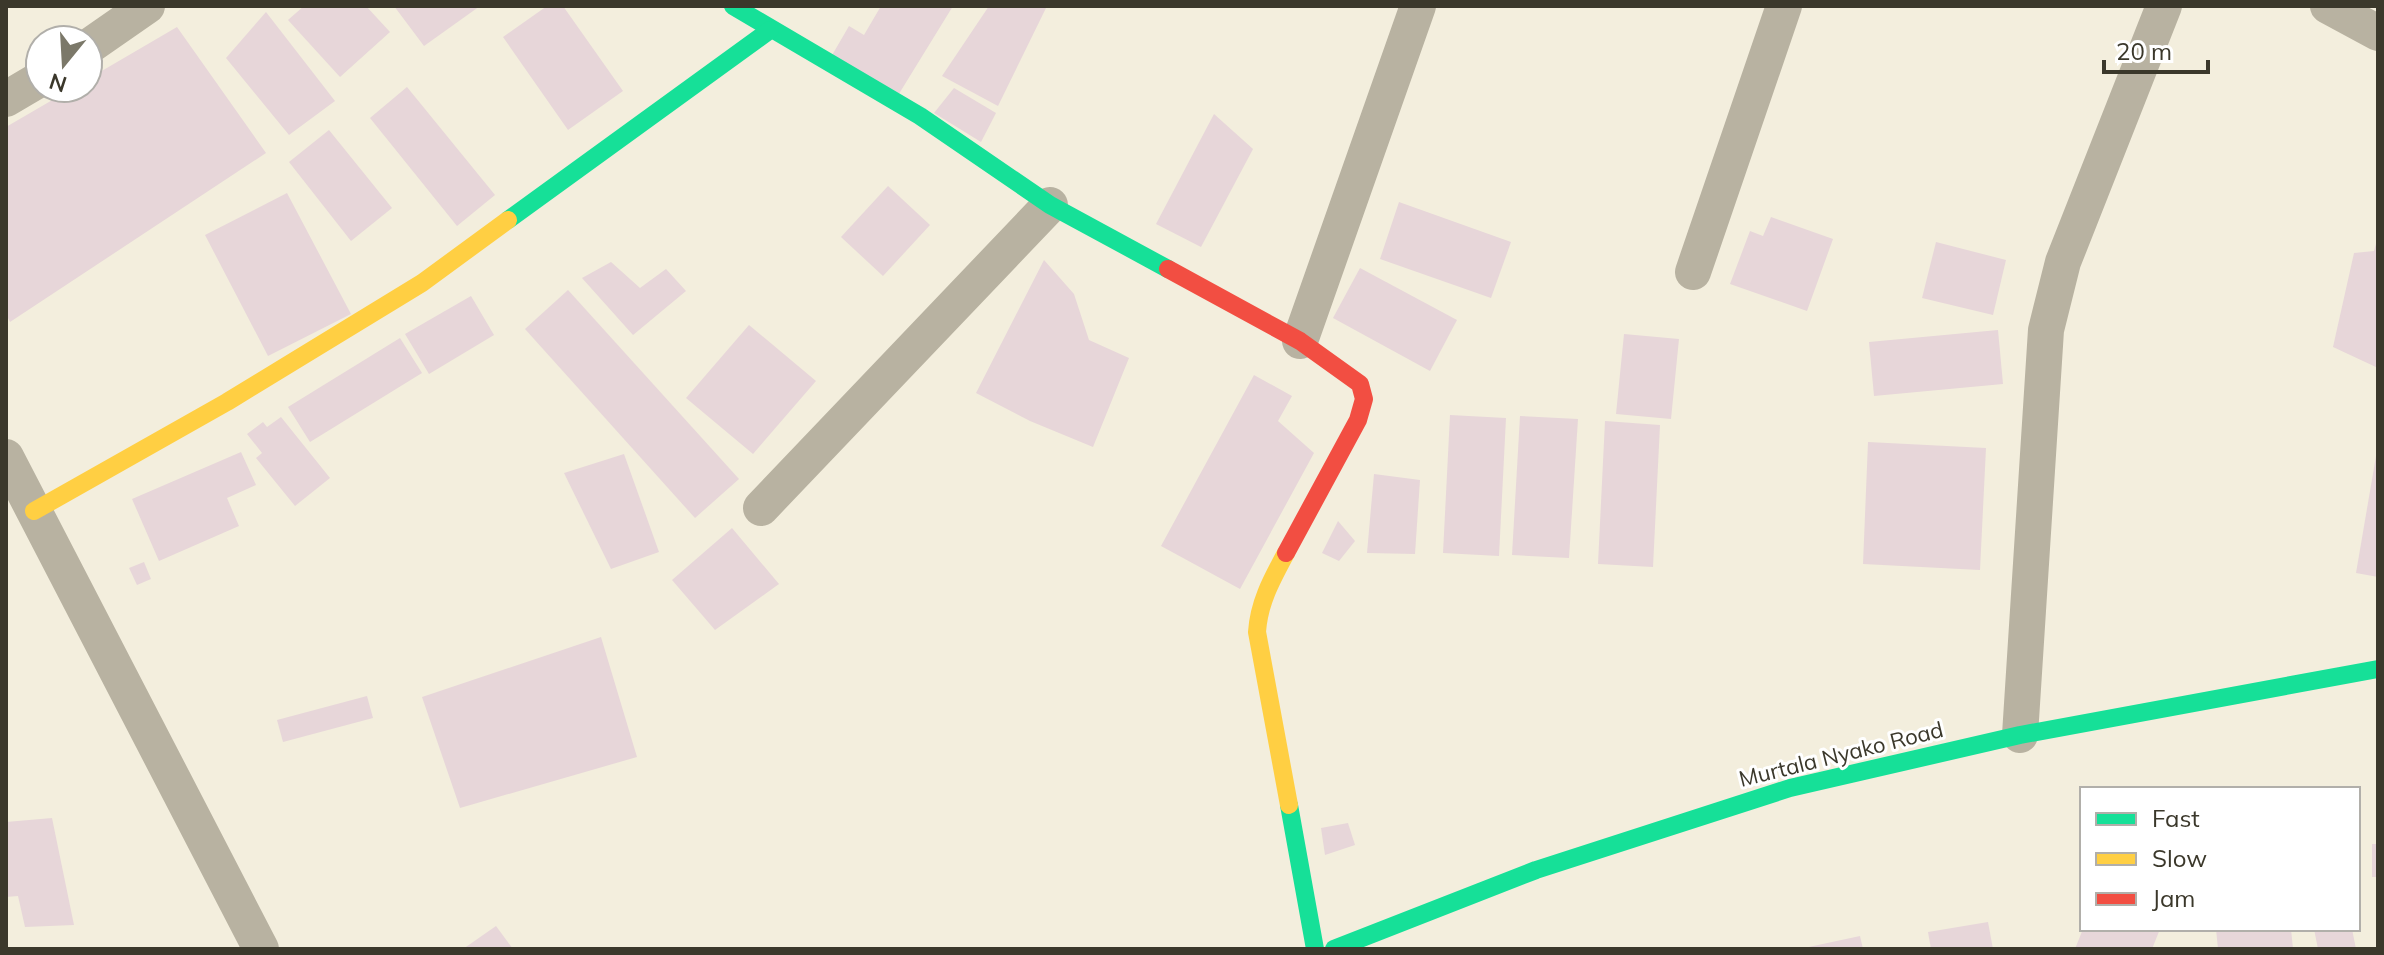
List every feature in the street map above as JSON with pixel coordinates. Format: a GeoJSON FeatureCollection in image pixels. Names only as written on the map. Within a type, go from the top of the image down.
{"type":"FeatureCollection","features":[{"type":"Feature","properties":{"kind":"street"},"geometry":{"type":"LineString","coordinates":[[104,36],[147,6]]}},
{"type":"Feature","properties":{"kind":"street"},"geometry":{"type":"LineString","coordinates":[[733,6],[920,116],[1050,205],[1300,341],[1360,384],[1364,399],[1358,420],[1264,594],[1258,615],[1257,632],[1315,949]]}},
{"type":"Feature","properties":{"kind":"street"},"geometry":{"type":"LineString","coordinates":[[1300,341],[1418,6]]}},
{"type":"Feature","properties":{"kind":"street"},"geometry":{"type":"LineString","coordinates":[[1693,272],[1784,6]]}},
{"type":"Feature","properties":{"kind":"street"},"geometry":{"type":"LineString","coordinates":[[2020,735],[2046,330],[2063,262],[2164,6]]}},
{"type":"Feature","properties":{"kind":"street"},"geometry":{"type":"LineString","coordinates":[[2328,6],[2378,33]]}},
{"type":"Feature","properties":{"kind":"street"},"geometry":{"type":"LineString","coordinates":[[34,511],[227,402],[422,283],[770,30]]}},
{"type":"Feature","properties":{"kind":"street"},"geometry":{"type":"LineString","coordinates":[[6,99],[24,88]]}},
{"type":"Feature","properties":{"kind":"street"},"geometry":{"type":"LineString","coordinates":[[761,508],[1050,205]]}},
{"type":"Feature","properties":{"kind":"street"},"geometry":{"type":"LineString","coordinates":[[6,457],[261,949]]}},
{"type":"Feature","properties":{"kind":"street","name":"Murtala Nyako Road"},"geometry":{"type":"LineString","coordinates":[[1334,949],[1536,870],[1790,788],[2020,735],[2378,669]]}},
{"type":"Feature","properties":{"kind":"building"},"geometry":{"type":"Polygon","coordinates":[[[304,6],[366,6],[390,32],[340,77],[288,20],[304,6]]]}},
{"type":"Feature","properties":{"kind":"building"},"geometry":{"type":"Polygon","coordinates":[[[394,6],[480,6],[424,46],[394,6]]]}},
{"type":"Feature","properties":{"kind":"building"},"geometry":{"type":"Polygon","coordinates":[[[547,6],[563,6],[623,91],[568,130],[503,37],[547,6]]]}},
{"type":"Feature","properties":{"kind":"building"},"geometry":{"type":"Polygon","coordinates":[[[881,6],[953,6],[897,97],[831,57],[849,26],[864,35],[881,6]]]}},
{"type":"Feature","properties":{"kind":"building"},"geometry":{"type":"Polygon","coordinates":[[[989,6],[1047,6],[998,106],[942,76],[989,6]]]}},
{"type":"Feature","properties":{"kind":"building"},"geometry":{"type":"Polygon","coordinates":[[[266,12],[335,101],[289,135],[226,58],[266,12]]]}},
{"type":"Feature","properties":{"kind":"building"},"geometry":{"type":"Polygon","coordinates":[[[177,27],[266,153],[10,322],[6,314],[6,127],[46,104],[104,104],[104,70],[177,27]]]}},
{"type":"Feature","properties":{"kind":"building"},"geometry":{"type":"Polygon","coordinates":[[[407,87],[495,195],[457,226],[370,118],[407,87]]]}},
{"type":"Feature","properties":{"kind":"building"},"geometry":{"type":"Polygon","coordinates":[[[954,88],[996,113],[981,142],[934,113],[954,88]]]}},
{"type":"Feature","properties":{"kind":"building"},"geometry":{"type":"Polygon","coordinates":[[[1214,114],[1253,149],[1201,247],[1156,224],[1214,114]]]}},
{"type":"Feature","properties":{"kind":"building"},"geometry":{"type":"Polygon","coordinates":[[[329,130],[392,208],[351,241],[289,162],[329,130]]]}},
{"type":"Feature","properties":{"kind":"building"},"geometry":{"type":"Polygon","coordinates":[[[888,186],[930,225],[883,276],[841,237],[888,186]]]}},
{"type":"Feature","properties":{"kind":"building"},"geometry":{"type":"Polygon","coordinates":[[[287,193],[351,314],[268,356],[205,235],[287,193]]]}},
{"type":"Feature","properties":{"kind":"building"},"geometry":{"type":"Polygon","coordinates":[[[1399,202],[1511,242],[1491,298],[1380,259],[1399,202]]]}},
{"type":"Feature","properties":{"kind":"building"},"geometry":{"type":"Polygon","coordinates":[[[1771,217],[1833,239],[1807,311],[1730,284],[1750,231],[1763,236],[1771,217]]]}},
{"type":"Feature","properties":{"kind":"building"},"geometry":{"type":"Polygon","coordinates":[[[2377,240],[2378,368],[2333,347],[2354,253],[2374,251],[2377,240]]]}},
{"type":"Feature","properties":{"kind":"building"},"geometry":{"type":"Polygon","coordinates":[[[1936,242],[2006,260],[1993,315],[1922,298],[1936,242]]]}},
{"type":"Feature","properties":{"kind":"building"},"geometry":{"type":"Polygon","coordinates":[[[1044,260],[1074,294],[1089,340],[1129,358],[1093,447],[1030,421],[976,393],[1044,260]]]}},
{"type":"Feature","properties":{"kind":"building"},"geometry":{"type":"Polygon","coordinates":[[[611,262],[640,288],[666,269],[686,291],[633,335],[582,278],[611,262]]]}},
{"type":"Feature","properties":{"kind":"building"},"geometry":{"type":"Polygon","coordinates":[[[1360,268],[1457,320],[1430,371],[1333,318],[1360,268]]]}},
{"type":"Feature","properties":{"kind":"building"},"geometry":{"type":"Polygon","coordinates":[[[568,290],[739,479],[695,518],[525,329],[568,290]]]}},
{"type":"Feature","properties":{"kind":"building"},"geometry":{"type":"Polygon","coordinates":[[[471,296],[494,335],[429,374],[405,334],[471,296]]]}},
{"type":"Feature","properties":{"kind":"building"},"geometry":{"type":"Polygon","coordinates":[[[749,325],[816,381],[753,454],[686,398],[749,325]]]}},
{"type":"Feature","properties":{"kind":"building"},"geometry":{"type":"Polygon","coordinates":[[[1998,330],[2003,384],[1874,396],[1869,342],[1998,330]]]}},
{"type":"Feature","properties":{"kind":"building"},"geometry":{"type":"Polygon","coordinates":[[[1624,334],[1679,339],[1671,419],[1616,414],[1624,334]]]}},
{"type":"Feature","properties":{"kind":"building"},"geometry":{"type":"Polygon","coordinates":[[[400,338],[422,373],[310,442],[288,407],[400,338]]]}},
{"type":"Feature","properties":{"kind":"building"},"geometry":{"type":"Polygon","coordinates":[[[1254,375],[1292,396],[1278,421],[1314,453],[1240,589],[1161,546],[1254,375]]]}},
{"type":"Feature","properties":{"kind":"building"},"geometry":{"type":"Polygon","coordinates":[[[1450,415],[1506,418],[1499,556],[1443,553],[1450,415]]]}},
{"type":"Feature","properties":{"kind":"building"},"geometry":{"type":"Polygon","coordinates":[[[1520,416],[1578,419],[1569,558],[1512,555],[1520,416]]]}},
{"type":"Feature","properties":{"kind":"building"},"geometry":{"type":"Polygon","coordinates":[[[281,417],[330,478],[295,506],[256,458],[262,453],[247,434],[263,422],[267,427],[281,417]]]}},
{"type":"Feature","properties":{"kind":"building"},"geometry":{"type":"Polygon","coordinates":[[[1605,421],[1660,425],[1653,567],[1598,564],[1605,421]]]}},
{"type":"Feature","properties":{"kind":"building"},"geometry":{"type":"Polygon","coordinates":[[[1868,442],[1986,448],[1980,570],[1863,564],[1868,442]]]}},
{"type":"Feature","properties":{"kind":"building"},"geometry":{"type":"Polygon","coordinates":[[[241,452],[256,485],[227,498],[239,526],[159,561],[132,499],[241,452]]]}},
{"type":"Feature","properties":{"kind":"building"},"geometry":{"type":"Polygon","coordinates":[[[624,454],[659,552],[611,569],[564,473],[624,454]]]}},
{"type":"Feature","properties":{"kind":"building"},"geometry":{"type":"Polygon","coordinates":[[[2378,456],[2378,577],[2356,573],[2378,456]]]}},
{"type":"Feature","properties":{"kind":"building"},"geometry":{"type":"Polygon","coordinates":[[[1374,474],[1420,480],[1415,554],[1367,553],[1374,474]]]}},
{"type":"Feature","properties":{"kind":"building"},"geometry":{"type":"Polygon","coordinates":[[[1338,521],[1355,541],[1339,561],[1322,553],[1338,521]]]}},
{"type":"Feature","properties":{"kind":"building"},"geometry":{"type":"Polygon","coordinates":[[[732,528],[779,584],[715,630],[672,580],[732,528]]]}},
{"type":"Feature","properties":{"kind":"building"},"geometry":{"type":"Polygon","coordinates":[[[144,562],[151,579],[137,585],[129,568],[144,562]]]}},
{"type":"Feature","properties":{"kind":"building"},"geometry":{"type":"Polygon","coordinates":[[[601,637],[637,757],[460,808],[422,697],[601,637]]]}},
{"type":"Feature","properties":{"kind":"building"},"geometry":{"type":"Polygon","coordinates":[[[367,696],[373,718],[283,742],[277,720],[367,696]]]}},
{"type":"Feature","properties":{"kind":"building"},"geometry":{"type":"Polygon","coordinates":[[[52,818],[74,925],[25,927],[18,896],[6,897],[6,822],[52,818]]]}},
{"type":"Feature","properties":{"kind":"building"},"geometry":{"type":"Polygon","coordinates":[[[1348,823],[1355,845],[1325,855],[1321,828],[1348,823]]]}},
{"type":"Feature","properties":{"kind":"building"},"geometry":{"type":"Polygon","coordinates":[[[2372,844],[2378,844],[2378,877],[2372,877],[2372,844]]]}},
{"type":"Feature","properties":{"kind":"building"},"geometry":{"type":"Polygon","coordinates":[[[1988,922],[1993,949],[1931,949],[1928,932],[1988,922]]]}},
{"type":"Feature","properties":{"kind":"building"},"geometry":{"type":"Polygon","coordinates":[[[496,926],[513,949],[463,949],[496,926]]]}},
{"type":"Feature","properties":{"kind":"building"},"geometry":{"type":"Polygon","coordinates":[[[2082,931],[2159,931],[2152,949],[2075,949],[2082,931]]]}},
{"type":"Feature","properties":{"kind":"building"},"geometry":{"type":"Polygon","coordinates":[[[2216,931],[2291,931],[2293,949],[2218,949],[2216,931]]]}},
{"type":"Feature","properties":{"kind":"building"},"geometry":{"type":"Polygon","coordinates":[[[2314,931],[2352,931],[2356,949],[2318,949],[2314,931]]]}},
{"type":"Feature","properties":{"kind":"building"},"geometry":{"type":"Polygon","coordinates":[[[1860,936],[1863,949],[1804,949],[1804,948],[1860,936]]]}},
{"type":"Feature","properties":{"kind":"traffic: fast"},"geometry":{"type":"LineString","coordinates":[[733,6],[920,116],[1050,205],[1168,269]]}},
{"type":"Feature","properties":{"kind":"traffic: fast"},"geometry":{"type":"LineString","coordinates":[[508,220],[770,30]]}},
{"type":"Feature","properties":{"kind":"traffic: fast"},"geometry":{"type":"LineString","coordinates":[[1334,949],[1536,870],[1790,788],[2020,735],[2378,669]]}},
{"type":"Feature","properties":{"kind":"traffic: fast"},"geometry":{"type":"LineString","coordinates":[[1289,805],[1315,949]]}},
{"type":"Feature","properties":{"kind":"traffic: slow"},"geometry":{"type":"LineString","coordinates":[[34,511],[227,402],[422,283],[508,220]]}},
{"type":"Feature","properties":{"kind":"traffic: slow"},"geometry":{"type":"LineString","coordinates":[[1286,553],[1263,601],[1257,632],[1289,805]]}},
{"type":"Feature","properties":{"kind":"traffic: jam"},"geometry":{"type":"LineString","coordinates":[[1168,269],[1300,341],[1360,384],[1364,399],[1358,420],[1286,553]]}}]}
